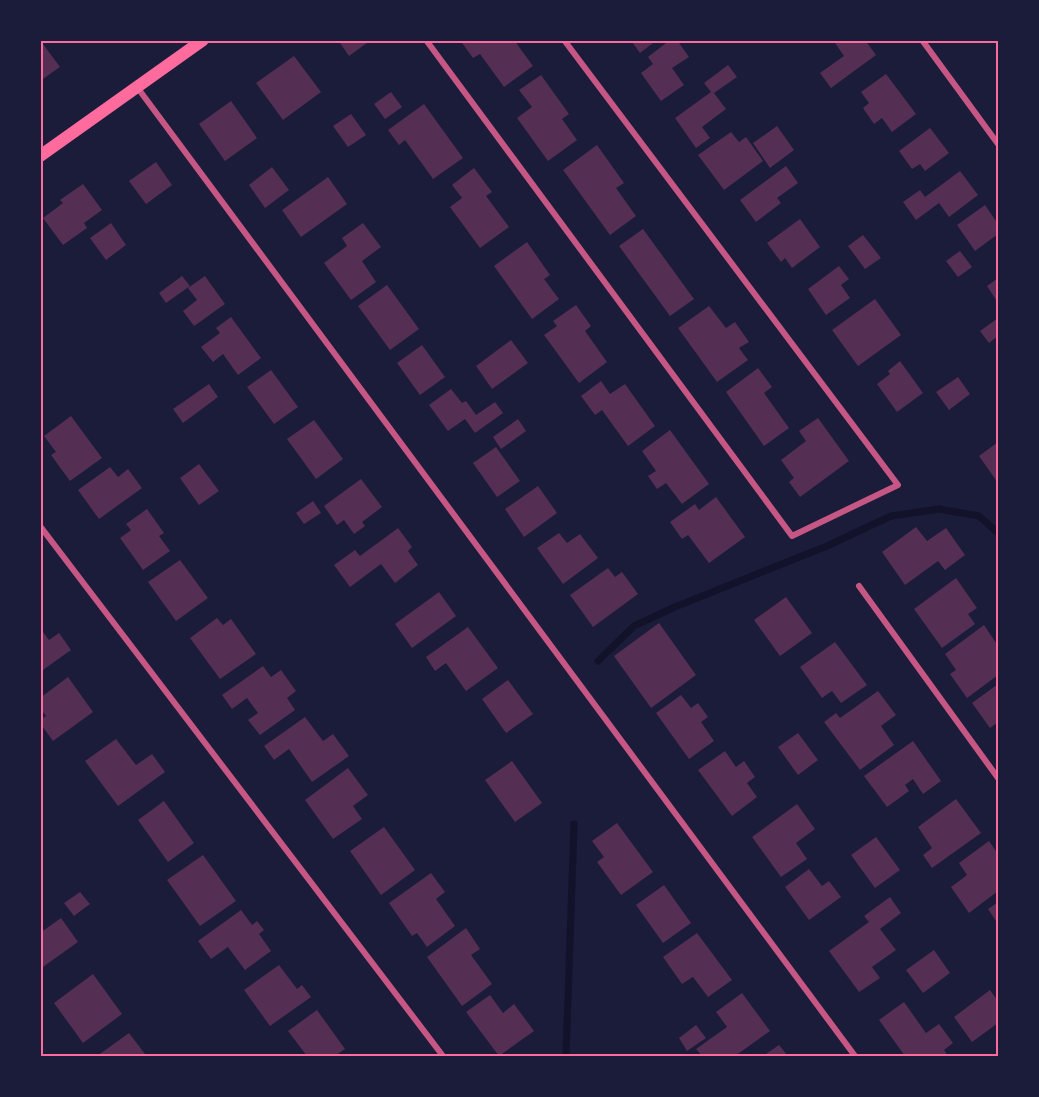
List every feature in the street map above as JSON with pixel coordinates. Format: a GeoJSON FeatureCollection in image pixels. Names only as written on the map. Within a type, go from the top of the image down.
{"type":"FeatureCollection","features":[{"type":"Feature","properties":{"kind":"main road"},"geometry":{"type":"LineString","coordinates":[[40,156],[203,40]]}},
{"type":"Feature","properties":{"kind":"street"},"geometry":{"type":"LineString","coordinates":[[426,40],[792,536],[898,485],[564,40]]}},
{"type":"Feature","properties":{"kind":"street"},"geometry":{"type":"LineString","coordinates":[[922,40],[999,144]]}},
{"type":"Feature","properties":{"kind":"street"},"geometry":{"type":"LineString","coordinates":[[137,87],[855,1056]]}},
{"type":"Feature","properties":{"kind":"street"},"geometry":{"type":"LineString","coordinates":[[40,526],[443,1056]]}},
{"type":"Feature","properties":{"kind":"street"},"geometry":{"type":"LineString","coordinates":[[859,586],[999,778]]}},
{"type":"Feature","properties":{"kind":"building"},"geometry":{"type":"Polygon","coordinates":[[[40,40],[60,67],[40,81],[40,40]]]}},
{"type":"Feature","properties":{"kind":"building"},"geometry":{"type":"Polygon","coordinates":[[[338,40],[371,40],[349,56],[338,40]]]}},
{"type":"Feature","properties":{"kind":"building"},"geometry":{"type":"Polygon","coordinates":[[[460,40],[514,40],[533,66],[504,87],[480,54],[473,58],[460,40]]]}},
{"type":"Feature","properties":{"kind":"building"},"geometry":{"type":"Polygon","coordinates":[[[634,40],[657,40],[640,53],[632,42],[634,40]]]}},
{"type":"Feature","properties":{"kind":"building"},"geometry":{"type":"Polygon","coordinates":[[[670,40],[677,40],[689,57],[672,68],[684,85],[661,101],[641,73],[653,64],[648,57],[670,40]]]}},
{"type":"Feature","properties":{"kind":"building"},"geometry":{"type":"Polygon","coordinates":[[[833,40],[865,40],[876,55],[831,88],[820,73],[844,56],[833,40]]]}},
{"type":"Feature","properties":{"kind":"building"},"geometry":{"type":"Polygon","coordinates":[[[294,56],[321,92],[283,120],[256,83],[294,56]]]}},
{"type":"Feature","properties":{"kind":"building"},"geometry":{"type":"Polygon","coordinates":[[[728,65],[737,77],[714,93],[726,109],[702,127],[710,138],[696,148],[675,118],[711,92],[704,83],[728,65]]]}},
{"type":"Feature","properties":{"kind":"building"},"geometry":{"type":"Polygon","coordinates":[[[886,74],[916,114],[892,132],[882,118],[874,124],[863,108],[869,103],[861,92],[886,74]]]}},
{"type":"Feature","properties":{"kind":"building"},"geometry":{"type":"Polygon","coordinates":[[[541,75],[569,114],[562,119],[577,140],[548,161],[517,118],[532,107],[519,90],[541,75]]]}},
{"type":"Feature","properties":{"kind":"building"},"geometry":{"type":"Polygon","coordinates":[[[391,92],[402,107],[385,119],[374,104],[391,92]]]}},
{"type":"Feature","properties":{"kind":"building"},"geometry":{"type":"Polygon","coordinates":[[[231,101],[257,138],[225,161],[199,124],[231,101]]]}},
{"type":"Feature","properties":{"kind":"building"},"geometry":{"type":"Polygon","coordinates":[[[424,104],[463,158],[433,179],[405,140],[399,145],[388,130],[424,104]]]}},
{"type":"Feature","properties":{"kind":"building"},"geometry":{"type":"Polygon","coordinates":[[[351,114],[366,135],[348,147],[333,126],[351,114]]]}},
{"type":"Feature","properties":{"kind":"building"},"geometry":{"type":"Polygon","coordinates":[[[777,126],[794,150],[770,168],[753,143],[777,126]]]}},
{"type":"Feature","properties":{"kind":"building"},"geometry":{"type":"Polygon","coordinates":[[[930,128],[949,153],[925,171],[920,164],[912,169],[899,151],[930,128]]]}},
{"type":"Feature","properties":{"kind":"building"},"geometry":{"type":"Polygon","coordinates":[[[731,132],[739,142],[746,137],[763,161],[724,190],[698,155],[731,132]]]}},
{"type":"Feature","properties":{"kind":"building"},"geometry":{"type":"Polygon","coordinates":[[[597,145],[624,183],[616,188],[636,216],[610,235],[563,170],[597,145]]]}},
{"type":"Feature","properties":{"kind":"building"},"geometry":{"type":"Polygon","coordinates":[[[156,162],[172,185],[146,204],[129,181],[156,162]]]}},
{"type":"Feature","properties":{"kind":"building"},"geometry":{"type":"Polygon","coordinates":[[[786,166],[798,183],[777,198],[781,203],[756,222],[740,200],[786,166]]]}},
{"type":"Feature","properties":{"kind":"building"},"geometry":{"type":"Polygon","coordinates":[[[272,167],[289,190],[265,208],[249,185],[272,167]]]}},
{"type":"Feature","properties":{"kind":"building"},"geometry":{"type":"Polygon","coordinates":[[[474,168],[492,192],[486,196],[509,227],[480,248],[450,207],[462,198],[452,185],[474,168]]]}},
{"type":"Feature","properties":{"kind":"building"},"geometry":{"type":"Polygon","coordinates":[[[960,171],[978,195],[949,217],[939,203],[916,220],[903,202],[920,190],[925,197],[960,171]]]}},
{"type":"Feature","properties":{"kind":"building"},"geometry":{"type":"Polygon","coordinates":[[[328,177],[347,204],[301,237],[282,210],[328,177]]]}},
{"type":"Feature","properties":{"kind":"building"},"geometry":{"type":"Polygon","coordinates":[[[83,184],[102,210],[84,223],[87,228],[63,245],[43,218],[63,203],[60,200],[83,184]]]}},
{"type":"Feature","properties":{"kind":"building"},"geometry":{"type":"Polygon","coordinates":[[[985,205],[998,224],[998,234],[975,251],[957,225],[985,205]]]}},
{"type":"Feature","properties":{"kind":"building"},"geometry":{"type":"Polygon","coordinates":[[[800,219],[820,247],[792,268],[785,258],[781,262],[767,243],[800,219]]]}},
{"type":"Feature","properties":{"kind":"building"},"geometry":{"type":"Polygon","coordinates":[[[111,223],[126,245],[106,260],[90,238],[111,223]]]}},
{"type":"Feature","properties":{"kind":"building"},"geometry":{"type":"Polygon","coordinates":[[[363,223],[381,247],[362,261],[376,282],[351,300],[324,263],[347,246],[342,238],[363,223]]]}},
{"type":"Feature","properties":{"kind":"building"},"geometry":{"type":"Polygon","coordinates":[[[643,229],[694,299],[670,316],[619,246],[643,229]]]}},
{"type":"Feature","properties":{"kind":"building"},"geometry":{"type":"Polygon","coordinates":[[[863,235],[881,258],[865,269],[848,246],[863,235]]]}},
{"type":"Feature","properties":{"kind":"building"},"geometry":{"type":"Polygon","coordinates":[[[527,242],[550,275],[544,279],[559,299],[532,319],[494,266],[527,242]]]}},
{"type":"Feature","properties":{"kind":"building"},"geometry":{"type":"Polygon","coordinates":[[[960,251],[972,267],[958,277],[946,261],[960,251]]]}},
{"type":"Feature","properties":{"kind":"building"},"geometry":{"type":"Polygon","coordinates":[[[839,266],[849,279],[841,285],[850,298],[826,315],[808,289],[839,266]]]}},
{"type":"Feature","properties":{"kind":"building"},"geometry":{"type":"Polygon","coordinates":[[[182,276],[190,286],[166,303],[159,293],[182,276]]]}},
{"type":"Feature","properties":{"kind":"building"},"geometry":{"type":"Polygon","coordinates":[[[205,276],[225,304],[194,326],[183,311],[197,300],[188,288],[205,276]]]}},
{"type":"Feature","properties":{"kind":"building"},"geometry":{"type":"Polygon","coordinates":[[[998,278],[998,303],[987,286],[998,278]]]}},
{"type":"Feature","properties":{"kind":"building"},"geometry":{"type":"Polygon","coordinates":[[[387,285],[419,329],[390,350],[358,306],[387,285]]]}},
{"type":"Feature","properties":{"kind":"building"},"geometry":{"type":"Polygon","coordinates":[[[875,299],[901,335],[858,366],[832,330],[875,299]]]}},
{"type":"Feature","properties":{"kind":"building"},"geometry":{"type":"Polygon","coordinates":[[[576,305],[591,326],[585,331],[607,362],[579,383],[544,335],[557,326],[553,321],[576,305]]]}},
{"type":"Feature","properties":{"kind":"building"},"geometry":{"type":"Polygon","coordinates":[[[709,306],[726,328],[735,322],[749,342],[739,348],[748,360],[717,382],[678,328],[709,306]]]}},
{"type":"Feature","properties":{"kind":"building"},"geometry":{"type":"Polygon","coordinates":[[[231,317],[261,358],[238,375],[223,354],[213,362],[201,347],[220,333],[216,328],[231,317]]]}},
{"type":"Feature","properties":{"kind":"building"},"geometry":{"type":"Polygon","coordinates":[[[998,318],[998,336],[989,343],[980,331],[998,318]]]}},
{"type":"Feature","properties":{"kind":"building"},"geometry":{"type":"Polygon","coordinates":[[[511,340],[528,363],[492,389],[476,366],[511,340]]]}},
{"type":"Feature","properties":{"kind":"building"},"geometry":{"type":"Polygon","coordinates":[[[422,345],[445,377],[420,395],[397,363],[422,345]]]}},
{"type":"Feature","properties":{"kind":"building"},"geometry":{"type":"Polygon","coordinates":[[[900,361],[923,393],[897,412],[877,384],[890,374],[888,371],[900,361]]]}},
{"type":"Feature","properties":{"kind":"building"},"geometry":{"type":"Polygon","coordinates":[[[758,368],[772,387],[764,393],[789,428],[764,446],[726,392],[758,368]]]}},
{"type":"Feature","properties":{"kind":"building"},"geometry":{"type":"Polygon","coordinates":[[[271,370],[298,407],[274,424],[247,387],[271,370]]]}},
{"type":"Feature","properties":{"kind":"building"},"geometry":{"type":"Polygon","coordinates":[[[958,377],[970,394],[949,410],[936,392],[958,377]]]}},
{"type":"Feature","properties":{"kind":"building"},"geometry":{"type":"Polygon","coordinates":[[[601,381],[610,394],[625,384],[655,426],[628,446],[602,410],[595,415],[581,396],[601,381]]]}},
{"type":"Feature","properties":{"kind":"building"},"geometry":{"type":"Polygon","coordinates":[[[209,384],[218,397],[183,423],[173,409],[209,384]]]}},
{"type":"Feature","properties":{"kind":"building"},"geometry":{"type":"Polygon","coordinates":[[[451,389],[462,403],[466,401],[476,415],[495,402],[503,413],[475,433],[465,419],[448,431],[429,405],[451,389]]]}},
{"type":"Feature","properties":{"kind":"building"},"geometry":{"type":"Polygon","coordinates":[[[71,416],[102,458],[70,481],[51,455],[56,452],[44,436],[71,416]]]}},
{"type":"Feature","properties":{"kind":"building"},"geometry":{"type":"Polygon","coordinates":[[[818,418],[849,461],[800,497],[789,482],[794,478],[781,460],[806,441],[799,431],[818,418]]]}},
{"type":"Feature","properties":{"kind":"building"},"geometry":{"type":"Polygon","coordinates":[[[518,419],[526,431],[501,449],[493,437],[518,419]]]}},
{"type":"Feature","properties":{"kind":"building"},"geometry":{"type":"Polygon","coordinates":[[[314,420],[343,459],[316,479],[287,439],[314,420]]]}},
{"type":"Feature","properties":{"kind":"building"},"geometry":{"type":"Polygon","coordinates":[[[670,430],[709,484],[682,504],[666,483],[657,489],[648,476],[656,471],[642,451],[670,430]]]}},
{"type":"Feature","properties":{"kind":"building"},"geometry":{"type":"Polygon","coordinates":[[[998,442],[998,483],[979,456],[998,442]]]}},
{"type":"Feature","properties":{"kind":"building"},"geometry":{"type":"Polygon","coordinates":[[[496,447],[520,481],[497,497],[473,463],[496,447]]]}},
{"type":"Feature","properties":{"kind":"building"},"geometry":{"type":"Polygon","coordinates":[[[199,464],[219,491],[199,505],[180,478],[199,464]]]}},
{"type":"Feature","properties":{"kind":"building"},"geometry":{"type":"Polygon","coordinates":[[[110,467],[118,477],[128,469],[142,488],[99,519],[78,490],[110,467]]]}},
{"type":"Feature","properties":{"kind":"building"},"geometry":{"type":"Polygon","coordinates":[[[361,479],[382,507],[362,522],[365,526],[354,534],[344,520],[337,525],[324,506],[361,479]]]}},
{"type":"Feature","properties":{"kind":"building"},"geometry":{"type":"Polygon","coordinates":[[[538,486],[557,513],[524,537],[505,509],[538,486]]]}},
{"type":"Feature","properties":{"kind":"building"},"geometry":{"type":"Polygon","coordinates":[[[716,497],[745,537],[709,563],[688,535],[682,539],[670,522],[695,504],[699,510],[716,497]]]}},
{"type":"Feature","properties":{"kind":"building"},"geometry":{"type":"Polygon","coordinates":[[[313,501],[321,513],[304,524],[296,513],[313,501]]]}},
{"type":"Feature","properties":{"kind":"building"},"geometry":{"type":"Polygon","coordinates":[[[147,509],[164,533],[159,536],[170,551],[143,570],[120,538],[131,530],[126,524],[147,509]]]}},
{"type":"Feature","properties":{"kind":"building"},"geometry":{"type":"Polygon","coordinates":[[[916,527],[927,541],[946,528],[965,555],[945,570],[938,561],[905,585],[882,552],[916,527]]]}},
{"type":"Feature","properties":{"kind":"building"},"geometry":{"type":"Polygon","coordinates":[[[398,528],[412,547],[408,551],[418,565],[395,583],[381,564],[350,587],[334,565],[355,550],[360,556],[398,528]]]}},
{"type":"Feature","properties":{"kind":"building"},"geometry":{"type":"Polygon","coordinates":[[[559,533],[567,543],[580,534],[598,558],[563,584],[537,548],[559,533]]]}},
{"type":"Feature","properties":{"kind":"building"},"geometry":{"type":"Polygon","coordinates":[[[180,560],[208,598],[176,621],[148,582],[180,560]]]}},
{"type":"Feature","properties":{"kind":"building"},"geometry":{"type":"Polygon","coordinates":[[[608,568],[615,577],[622,572],[638,594],[593,627],[570,595],[608,568]]]}},
{"type":"Feature","properties":{"kind":"building"},"geometry":{"type":"Polygon","coordinates":[[[956,578],[977,608],[968,614],[975,624],[942,648],[914,609],[956,578]]]}},
{"type":"Feature","properties":{"kind":"building"},"geometry":{"type":"Polygon","coordinates":[[[439,592],[456,616],[412,648],[395,624],[439,592]]]}},
{"type":"Feature","properties":{"kind":"building"},"geometry":{"type":"Polygon","coordinates":[[[786,597],[812,633],[780,656],[754,620],[786,597]]]}},
{"type":"Feature","properties":{"kind":"building"},"geometry":{"type":"Polygon","coordinates":[[[217,618],[223,625],[231,619],[256,654],[220,679],[190,638],[217,618]]]}},
{"type":"Feature","properties":{"kind":"building"},"geometry":{"type":"Polygon","coordinates":[[[659,623],[696,675],[651,708],[614,656],[659,623]]]}},
{"type":"Feature","properties":{"kind":"building"},"geometry":{"type":"Polygon","coordinates":[[[984,625],[998,646],[998,675],[967,698],[950,674],[956,670],[945,654],[984,625]]]}},
{"type":"Feature","properties":{"kind":"building"},"geometry":{"type":"Polygon","coordinates":[[[468,627],[498,668],[466,691],[446,663],[435,671],[426,657],[468,627]]]}},
{"type":"Feature","properties":{"kind":"building"},"geometry":{"type":"Polygon","coordinates":[[[40,628],[49,640],[59,633],[71,650],[40,672],[40,628]]]}},
{"type":"Feature","properties":{"kind":"building"},"geometry":{"type":"Polygon","coordinates":[[[835,642],[867,685],[841,703],[832,691],[822,698],[800,667],[835,642]]]}},
{"type":"Feature","properties":{"kind":"building"},"geometry":{"type":"Polygon","coordinates":[[[263,666],[271,677],[281,670],[296,691],[287,698],[295,710],[260,735],[248,720],[258,713],[247,698],[232,709],[222,695],[263,666]]]}},
{"type":"Feature","properties":{"kind":"building"},"geometry":{"type":"Polygon","coordinates":[[[68,677],[93,712],[53,741],[40,723],[40,720],[46,716],[40,708],[40,698],[68,677]]]}},
{"type":"Feature","properties":{"kind":"building"},"geometry":{"type":"Polygon","coordinates":[[[508,680],[533,714],[506,733],[482,699],[508,680]]]}},
{"type":"Feature","properties":{"kind":"building"},"geometry":{"type":"Polygon","coordinates":[[[998,684],[998,722],[990,728],[972,703],[998,684]]]}},
{"type":"Feature","properties":{"kind":"building"},"geometry":{"type":"Polygon","coordinates":[[[878,691],[896,715],[881,726],[894,745],[860,770],[824,722],[836,713],[840,718],[878,691]]]}},
{"type":"Feature","properties":{"kind":"building"},"geometry":{"type":"Polygon","coordinates":[[[681,695],[691,708],[698,703],[708,717],[701,722],[714,741],[689,759],[656,713],[681,695]]]}},
{"type":"Feature","properties":{"kind":"building"},"geometry":{"type":"Polygon","coordinates":[[[305,717],[323,741],[333,734],[349,756],[312,782],[289,749],[274,760],[264,746],[305,717]]]}},
{"type":"Feature","properties":{"kind":"building"},"geometry":{"type":"Polygon","coordinates":[[[798,733],[818,760],[798,775],[778,747],[798,733]]]}},
{"type":"Feature","properties":{"kind":"building"},"geometry":{"type":"Polygon","coordinates":[[[116,739],[136,765],[152,754],[165,772],[118,806],[85,761],[116,739]]]}},
{"type":"Feature","properties":{"kind":"building"},"geometry":{"type":"Polygon","coordinates":[[[913,741],[941,781],[923,794],[913,779],[905,785],[909,791],[887,807],[864,776],[913,741]]]}},
{"type":"Feature","properties":{"kind":"building"},"geometry":{"type":"Polygon","coordinates":[[[725,751],[736,767],[744,761],[755,777],[747,783],[757,797],[732,816],[698,770],[725,751]]]}},
{"type":"Feature","properties":{"kind":"building"},"geometry":{"type":"Polygon","coordinates":[[[512,761],[542,803],[515,822],[485,780],[512,761]]]}},
{"type":"Feature","properties":{"kind":"building"},"geometry":{"type":"Polygon","coordinates":[[[348,768],[368,795],[353,806],[362,819],[333,839],[305,800],[348,768]]]}},
{"type":"Feature","properties":{"kind":"building"},"geometry":{"type":"Polygon","coordinates":[[[956,799],[981,833],[932,868],[923,855],[932,848],[918,827],[956,799]]]}},
{"type":"Feature","properties":{"kind":"building"},"geometry":{"type":"Polygon","coordinates":[[[164,801],[194,843],[168,862],[138,820],[164,801]]]}},
{"type":"Feature","properties":{"kind":"building"},"geometry":{"type":"Polygon","coordinates":[[[797,804],[815,829],[796,843],[807,859],[781,877],[752,837],[797,804]]]}},
{"type":"Feature","properties":{"kind":"building"},"geometry":{"type":"Polygon","coordinates":[[[617,823],[653,872],[621,895],[597,862],[604,857],[592,841],[617,823]]]}},
{"type":"Feature","properties":{"kind":"building"},"geometry":{"type":"Polygon","coordinates":[[[384,827],[415,870],[381,895],[350,851],[384,827]]]}},
{"type":"Feature","properties":{"kind":"building"},"geometry":{"type":"Polygon","coordinates":[[[876,837],[900,870],[875,888],[851,855],[876,837]]]}},
{"type":"Feature","properties":{"kind":"building"},"geometry":{"type":"Polygon","coordinates":[[[989,841],[998,854],[998,891],[969,913],[951,887],[967,875],[959,863],[989,841]]]}},
{"type":"Feature","properties":{"kind":"building"},"geometry":{"type":"Polygon","coordinates":[[[203,855],[236,901],[200,926],[167,880],[203,855]]]}},
{"type":"Feature","properties":{"kind":"building"},"geometry":{"type":"Polygon","coordinates":[[[809,869],[822,886],[829,881],[841,897],[809,920],[785,887],[809,869]]]}},
{"type":"Feature","properties":{"kind":"building"},"geometry":{"type":"Polygon","coordinates":[[[431,873],[445,892],[436,899],[455,926],[427,947],[417,933],[412,936],[389,903],[431,873]]]}},
{"type":"Feature","properties":{"kind":"building"},"geometry":{"type":"Polygon","coordinates":[[[664,885],[691,923],[663,943],[636,905],[664,885]]]}},
{"type":"Feature","properties":{"kind":"building"},"geometry":{"type":"Polygon","coordinates":[[[80,892],[90,904],[74,916],[64,903],[80,892]]]}},
{"type":"Feature","properties":{"kind":"building"},"geometry":{"type":"Polygon","coordinates":[[[890,897],[901,913],[880,929],[896,950],[872,967],[880,978],[859,992],[829,951],[869,922],[864,916],[890,897]]]}},
{"type":"Feature","properties":{"kind":"building"},"geometry":{"type":"Polygon","coordinates":[[[998,902],[998,924],[988,909],[998,902]]]}},
{"type":"Feature","properties":{"kind":"building"},"geometry":{"type":"Polygon","coordinates":[[[241,910],[252,925],[257,921],[264,930],[259,934],[271,951],[245,970],[228,947],[211,959],[198,941],[241,910]]]}},
{"type":"Feature","properties":{"kind":"building"},"geometry":{"type":"Polygon","coordinates":[[[61,918],[78,942],[40,969],[40,933],[61,918]]]}},
{"type":"Feature","properties":{"kind":"building"},"geometry":{"type":"Polygon","coordinates":[[[466,928],[480,949],[471,955],[492,984],[462,1006],[427,957],[466,928]]]}},
{"type":"Feature","properties":{"kind":"building"},"geometry":{"type":"Polygon","coordinates":[[[697,933],[732,980],[708,997],[693,977],[682,984],[663,957],[697,933]]]}},
{"type":"Feature","properties":{"kind":"building"},"geometry":{"type":"Polygon","coordinates":[[[934,950],[950,973],[923,993],[906,970],[934,950]]]}},
{"type":"Feature","properties":{"kind":"building"},"geometry":{"type":"Polygon","coordinates":[[[279,965],[297,989],[302,985],[311,997],[270,1026],[244,990],[279,965]]]}},
{"type":"Feature","properties":{"kind":"building"},"geometry":{"type":"Polygon","coordinates":[[[93,974],[122,1014],[83,1043],[54,1003],[93,974]]]}},
{"type":"Feature","properties":{"kind":"building"},"geometry":{"type":"Polygon","coordinates":[[[990,990],[998,1001],[998,1023],[972,1042],[954,1017],[990,990]]]}},
{"type":"Feature","properties":{"kind":"building"},"geometry":{"type":"Polygon","coordinates":[[[742,993],[770,1031],[735,1056],[702,1056],[696,1049],[727,1027],[716,1012],[742,993]]]}},
{"type":"Feature","properties":{"kind":"building"},"geometry":{"type":"Polygon","coordinates":[[[490,995],[503,1013],[514,1004],[534,1031],[499,1056],[466,1012],[490,995]]]}},
{"type":"Feature","properties":{"kind":"building"},"geometry":{"type":"Polygon","coordinates":[[[904,1002],[926,1033],[939,1024],[953,1043],[944,1050],[948,1056],[905,1056],[879,1020],[904,1002]]]}},
{"type":"Feature","properties":{"kind":"building"},"geometry":{"type":"Polygon","coordinates":[[[317,1010],[345,1049],[335,1056],[307,1056],[288,1031],[317,1010]]]}},
{"type":"Feature","properties":{"kind":"building"},"geometry":{"type":"Polygon","coordinates":[[[696,1025],[706,1038],[687,1051],[679,1038],[696,1025]]]}},
{"type":"Feature","properties":{"kind":"building"},"geometry":{"type":"Polygon","coordinates":[[[129,1033],[145,1054],[141,1056],[97,1056],[129,1033]]]}},
{"type":"Feature","properties":{"kind":"building"},"geometry":{"type":"Polygon","coordinates":[[[779,1045],[788,1056],[763,1056],[779,1045]]]}},
{"type":"Feature","properties":{"kind":"waterway"},"geometry":{"type":"LineString","coordinates":[[598,661],[634,626],[675,607],[827,546],[891,516],[939,509],[979,516],[998,533]]}},
{"type":"Feature","properties":{"kind":"waterway"},"geometry":{"type":"LineString","coordinates":[[566,1056],[574,824]]}}]}
